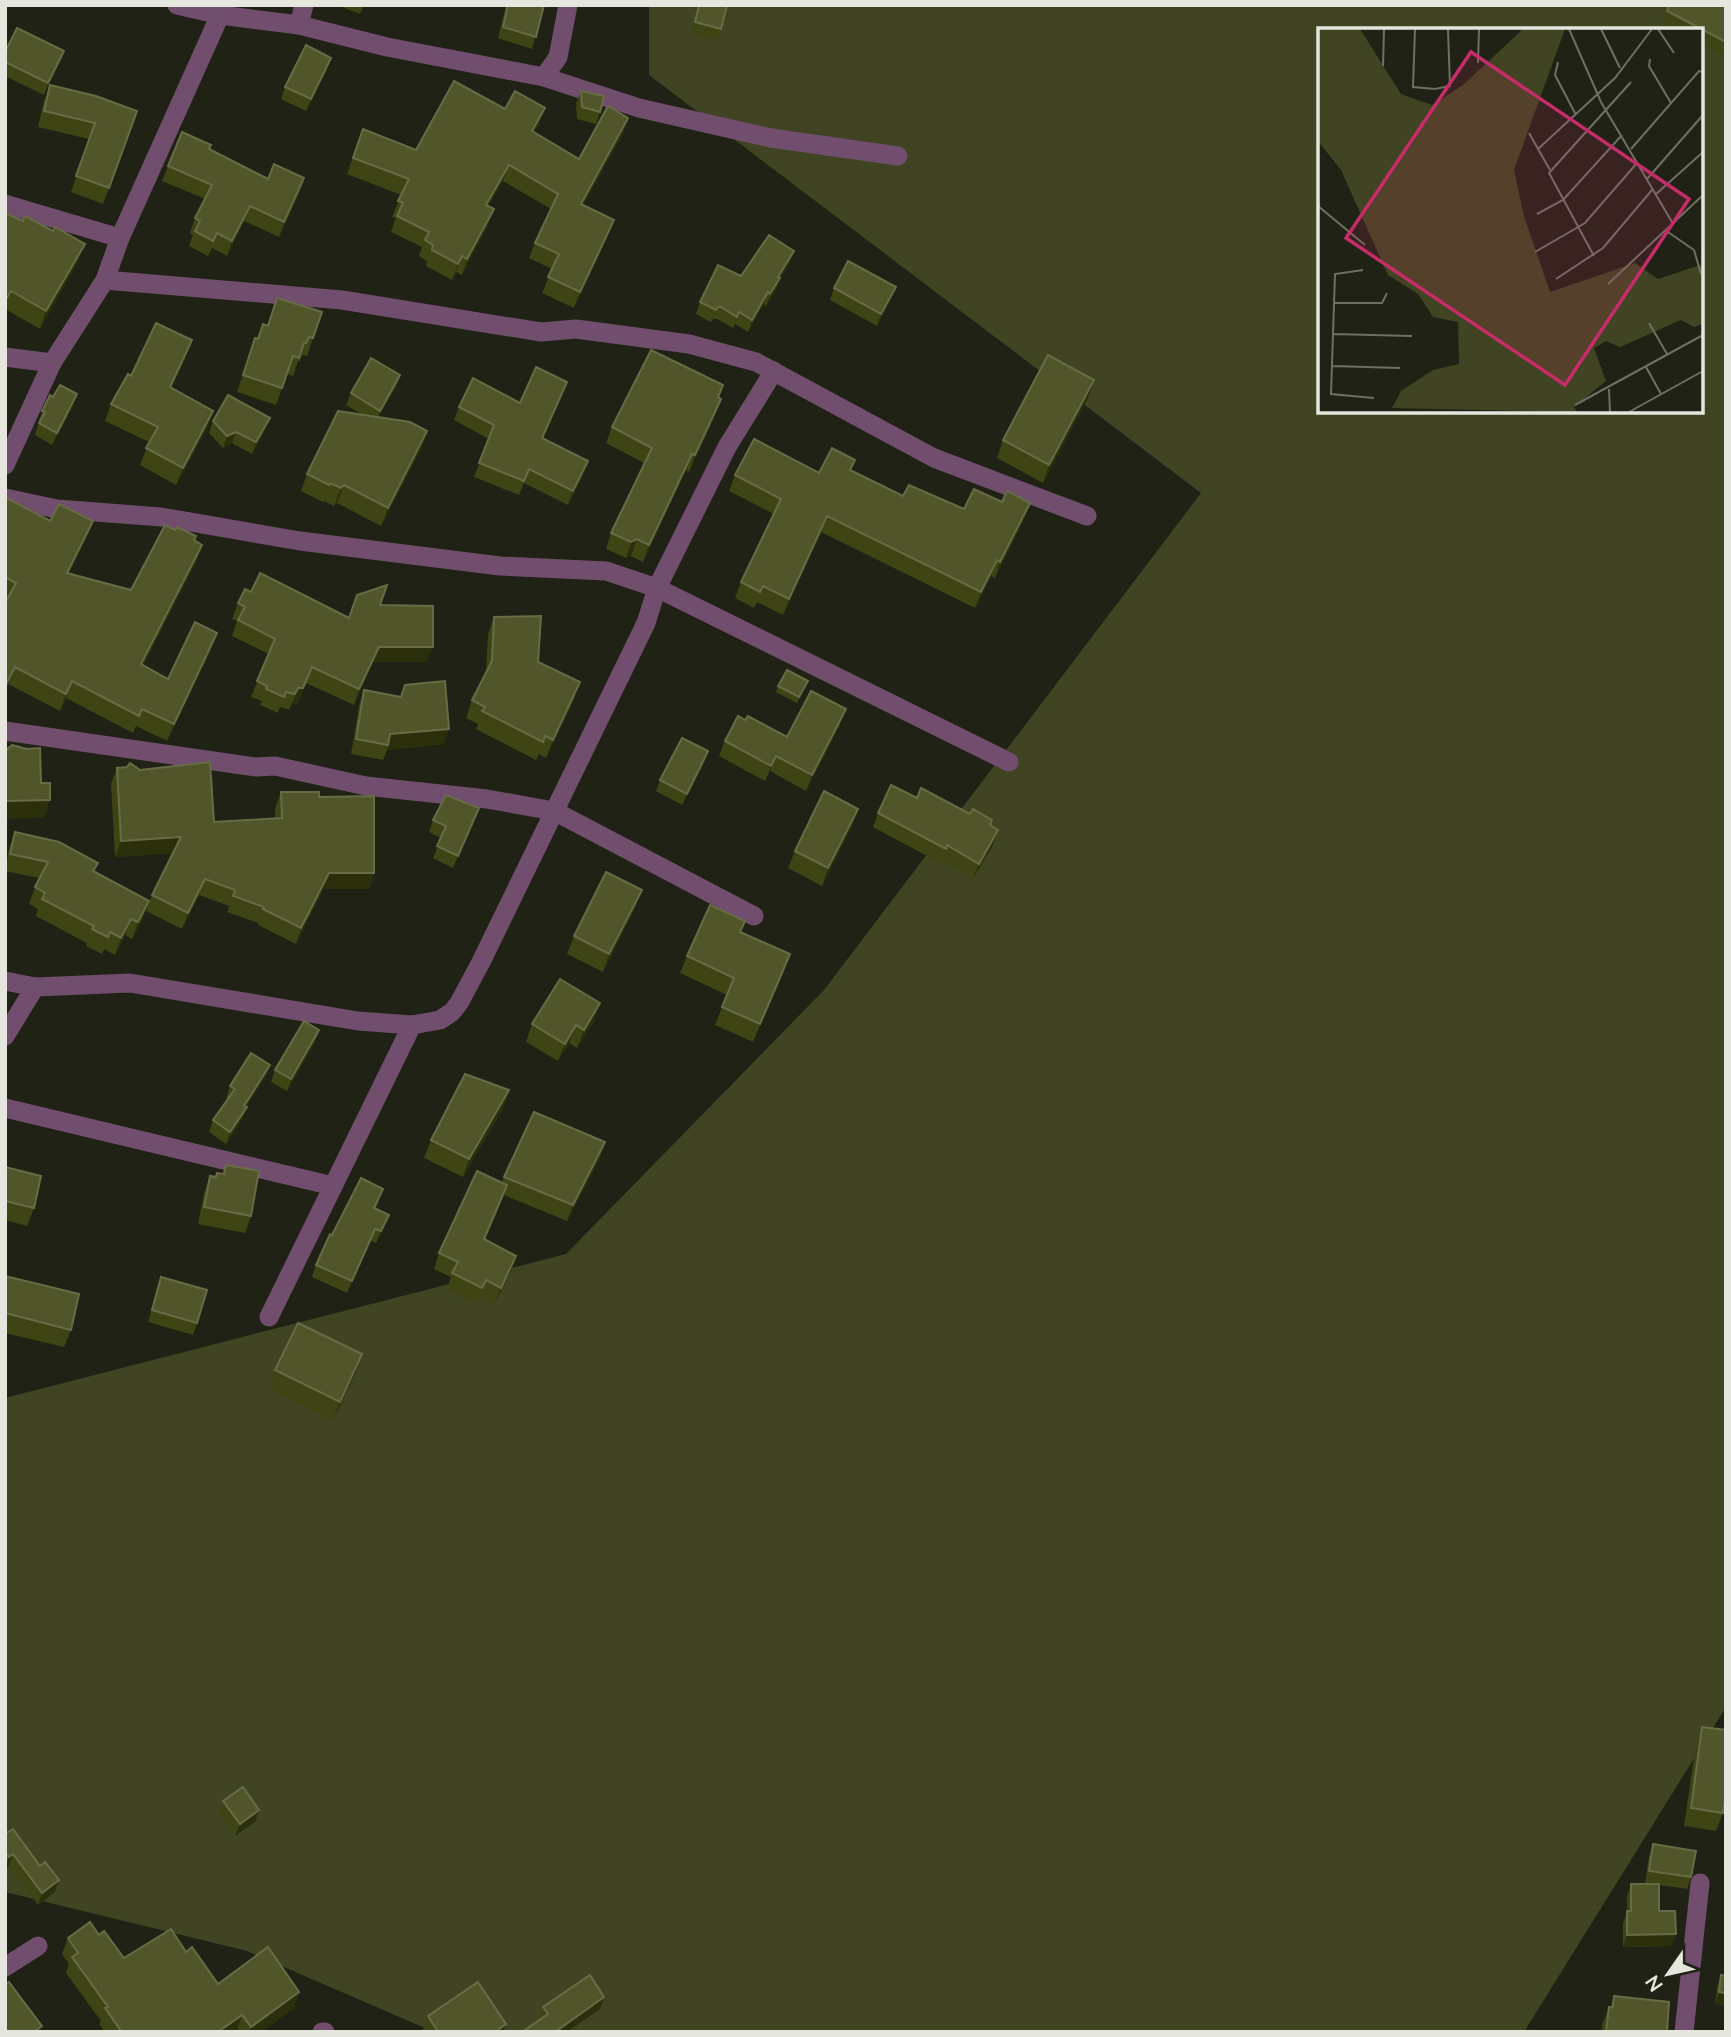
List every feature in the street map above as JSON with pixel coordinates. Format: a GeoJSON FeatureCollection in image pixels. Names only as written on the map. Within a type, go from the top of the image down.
{"type":"FeatureCollection","features":[{"type":"Feature","properties":{"kind":"street"},"geometry":{"type":"LineString","coordinates":[[177,5],[220,15],[299,25],[387,47],[544,77],[639,107],[771,138],[898,156]]}},
{"type":"Feature","properties":{"kind":"street"},"geometry":{"type":"LineString","coordinates":[[299,25],[304,5]]}},
{"type":"Feature","properties":{"kind":"street"},"geometry":{"type":"LineString","coordinates":[[544,77],[558,57],[568,5]]}},
{"type":"Feature","properties":{"kind":"street"},"geometry":{"type":"LineString","coordinates":[[5,465],[52,363],[105,281],[120,238],[220,15]]}},
{"type":"Feature","properties":{"kind":"street"},"geometry":{"type":"LineString","coordinates":[[5,204],[120,238]]}},
{"type":"Feature","properties":{"kind":"street"},"geometry":{"type":"LineString","coordinates":[[105,281],[342,300],[541,332],[576,329],[689,344],[756,362],[934,458],[1087,516]]}},
{"type":"Feature","properties":{"kind":"street"},"geometry":{"type":"LineString","coordinates":[[5,357],[52,363]]}},
{"type":"Feature","properties":{"kind":"street"},"geometry":{"type":"LineString","coordinates":[[5,981],[35,986],[130,983],[358,1021],[412,1025],[440,1020],[452,1012],[459,1003],[646,622],[657,588],[727,447],[774,371]]}},
{"type":"Feature","properties":{"kind":"street"},"geometry":{"type":"LineString","coordinates":[[5,498],[57,509],[161,517],[300,541],[500,566],[606,571],[657,588],[1009,762]]}},
{"type":"Feature","properties":{"kind":"street"},"geometry":{"type":"LineString","coordinates":[[5,731],[256,767],[275,766],[353,784],[487,799],[554,811],[754,916]]}},
{"type":"Feature","properties":{"kind":"street"},"geometry":{"type":"LineString","coordinates":[[5,1036],[35,986]]}},
{"type":"Feature","properties":{"kind":"street"},"geometry":{"type":"LineString","coordinates":[[269,1317],[412,1025]]}},
{"type":"Feature","properties":{"kind":"street"},"geometry":{"type":"LineString","coordinates":[[5,1108],[333,1186]]}},
{"type":"Feature","properties":{"kind":"street"},"geometry":{"type":"LineString","coordinates":[[1684,2032],[1700,1883]]}},
{"type":"Feature","properties":{"kind":"street"},"geometry":{"type":"LineString","coordinates":[[5,1967],[38,1946]]}},
{"type":"Feature","properties":{"kind":"green space"},"geometry":{"type":"Polygon","coordinates":[[[649,5],[1726,5],[1726,1707],[1524,2032],[434,2032],[247,1951],[5,1892],[5,1398],[566,1254],[824,990],[1201,493],[649,75],[649,5]]]}},
{"type":"Feature","properties":{"kind":"building"},"geometry":{"type":"Polygon","coordinates":[[[508,5],[544,5],[536,37],[503,27],[508,5]]]}},
{"type":"Feature","properties":{"kind":"building"},"geometry":{"type":"Polygon","coordinates":[[[699,5],[727,5],[721,29],[695,22],[699,5]]]}},
{"type":"Feature","properties":{"kind":"building"},"geometry":{"type":"Polygon","coordinates":[[[1669,5],[1726,5],[1726,42],[1703,28],[1667,11],[1669,5]]]}},
{"type":"Feature","properties":{"kind":"building"},"geometry":{"type":"Polygon","coordinates":[[[17,28],[64,51],[48,83],[5,62],[5,52],[17,28]]]}},
{"type":"Feature","properties":{"kind":"building"},"geometry":{"type":"Polygon","coordinates":[[[306,45],[331,58],[311,99],[285,87],[306,45]]]}},
{"type":"Feature","properties":{"kind":"building"},"geometry":{"type":"Polygon","coordinates":[[[454,81],[505,109],[515,91],[545,108],[532,131],[579,159],[608,106],[628,118],[581,204],[614,220],[580,292],[548,277],[559,254],[535,243],[558,194],[509,165],[486,205],[494,209],[467,259],[462,256],[458,264],[432,250],[433,245],[425,240],[429,232],[397,216],[403,203],[398,201],[409,179],[353,158],[363,129],[416,150],[454,81]]]}},
{"type":"Feature","properties":{"kind":"building"},"geometry":{"type":"Polygon","coordinates":[[[50,85],[96,96],[137,111],[109,188],[76,176],[95,123],[44,111],[50,85]]]}},
{"type":"Feature","properties":{"kind":"building"},"geometry":{"type":"Polygon","coordinates":[[[581,91],[604,96],[600,112],[582,107],[581,91]]]}},
{"type":"Feature","properties":{"kind":"building"},"geometry":{"type":"Polygon","coordinates":[[[182,132],[211,145],[209,149],[268,179],[274,164],[304,178],[284,222],[250,206],[232,241],[217,233],[213,241],[195,231],[200,221],[195,218],[212,185],[168,166],[182,132]]]}},
{"type":"Feature","properties":{"kind":"building"},"geometry":{"type":"Polygon","coordinates":[[[5,213],[23,221],[25,216],[53,231],[55,227],[85,244],[46,311],[11,291],[5,301],[5,213]]]}},
{"type":"Feature","properties":{"kind":"building"},"geometry":{"type":"Polygon","coordinates":[[[769,235],[794,251],[752,320],[739,312],[737,317],[721,307],[716,310],[700,302],[718,265],[741,276],[769,235]]]}},
{"type":"Feature","properties":{"kind":"building"},"geometry":{"type":"Polygon","coordinates":[[[848,261],[896,287],[881,314],[834,288],[848,261]]]}},
{"type":"Feature","properties":{"kind":"building"},"geometry":{"type":"Polygon","coordinates":[[[277,298],[322,312],[313,338],[309,337],[304,343],[299,358],[293,356],[282,388],[243,375],[255,338],[258,339],[263,324],[268,326],[277,298]]]}},
{"type":"Feature","properties":{"kind":"building"},"geometry":{"type":"Polygon","coordinates":[[[156,323],[192,340],[170,387],[213,411],[183,468],[146,448],[158,427],[111,404],[128,374],[131,376],[156,323]]]}},
{"type":"Feature","properties":{"kind":"building"},"geometry":{"type":"Polygon","coordinates":[[[651,350],[723,385],[718,397],[721,399],[649,545],[637,539],[631,542],[611,533],[652,448],[612,427],[651,350]]]}},
{"type":"Feature","properties":{"kind":"building"},"geometry":{"type":"Polygon","coordinates":[[[1048,355],[1094,380],[1049,465],[1003,440],[1048,355]]]}},
{"type":"Feature","properties":{"kind":"building"},"geometry":{"type":"Polygon","coordinates":[[[371,358],[400,375],[380,411],[351,393],[371,358]]]}},
{"type":"Feature","properties":{"kind":"building"},"geometry":{"type":"Polygon","coordinates":[[[536,367],[567,382],[542,438],[588,461],[573,491],[529,469],[524,481],[479,463],[494,425],[459,407],[473,378],[520,403],[536,367]]]}},
{"type":"Feature","properties":{"kind":"building"},"geometry":{"type":"Polygon","coordinates":[[[60,385],[77,394],[57,433],[39,423],[50,395],[53,397],[60,385]]]}},
{"type":"Feature","properties":{"kind":"building"},"geometry":{"type":"Polygon","coordinates":[[[228,395],[270,418],[256,442],[236,432],[227,436],[213,421],[228,395]]]}},
{"type":"Feature","properties":{"kind":"building"},"geometry":{"type":"Polygon","coordinates":[[[338,411],[410,422],[427,431],[388,508],[344,485],[341,488],[330,483],[329,485],[307,474],[338,411]]]}},
{"type":"Feature","properties":{"kind":"building"},"geometry":{"type":"Polygon","coordinates":[[[754,439],[819,473],[832,448],[855,460],[850,470],[903,496],[909,485],[964,509],[974,489],[1002,502],[1007,491],[1030,503],[1000,562],[997,560],[981,592],[827,516],[789,599],[763,586],[760,592],[741,582],[781,499],[735,475],[754,439]]]}},
{"type":"Feature","properties":{"kind":"building"},"geometry":{"type":"Polygon","coordinates":[[[5,497],[50,521],[59,504],[93,521],[67,573],[131,590],[165,525],[175,530],[177,527],[196,536],[194,540],[202,545],[141,664],[168,679],[195,622],[217,633],[174,724],[142,709],[139,716],[72,681],[66,694],[15,667],[5,686],[5,603],[16,583],[5,577],[5,497]]]}},
{"type":"Feature","properties":{"kind":"building"},"geometry":{"type":"Polygon","coordinates":[[[260,573],[349,618],[357,595],[387,585],[380,605],[433,606],[433,647],[379,647],[359,689],[312,667],[303,688],[298,688],[295,694],[286,692],[284,697],[266,689],[267,686],[257,681],[275,639],[238,620],[245,607],[238,603],[245,589],[251,592],[260,573]]]}},
{"type":"Feature","properties":{"kind":"building"},"geometry":{"type":"Polygon","coordinates":[[[541,616],[538,662],[580,682],[553,740],[545,736],[543,742],[482,711],[485,707],[472,700],[492,661],[494,617],[541,616]]]}},
{"type":"Feature","properties":{"kind":"building"},"geometry":{"type":"Polygon","coordinates":[[[787,670],[808,681],[799,697],[778,686],[787,670]]]}},
{"type":"Feature","properties":{"kind":"building"},"geometry":{"type":"Polygon","coordinates":[[[445,681],[449,729],[390,734],[388,745],[356,739],[364,690],[401,697],[405,685],[445,681]]]}},
{"type":"Feature","properties":{"kind":"building"},"geometry":{"type":"Polygon","coordinates":[[[811,691],[846,709],[812,775],[776,756],[771,766],[725,741],[738,716],[745,720],[748,716],[787,737],[811,691]]]}},
{"type":"Feature","properties":{"kind":"building"},"geometry":{"type":"Polygon","coordinates":[[[682,738],[708,751],[687,794],[660,780],[682,738]]]}},
{"type":"Feature","properties":{"kind":"building"},"geometry":{"type":"Polygon","coordinates":[[[12,745],[27,749],[40,748],[41,783],[50,783],[50,800],[6,801],[5,751],[12,745]]]}},
{"type":"Feature","properties":{"kind":"building"},"geometry":{"type":"Polygon","coordinates":[[[210,762],[214,822],[282,818],[281,792],[319,792],[319,797],[374,796],[374,873],[329,873],[301,928],[263,909],[264,907],[233,896],[235,890],[205,879],[188,913],[152,895],[181,837],[121,841],[117,768],[127,767],[130,763],[140,770],[210,762]]]}},
{"type":"Feature","properties":{"kind":"building"},"geometry":{"type":"Polygon","coordinates":[[[891,785],[917,798],[921,788],[970,814],[973,809],[992,820],[990,825],[998,830],[979,864],[947,845],[946,849],[878,813],[891,785]]]}},
{"type":"Feature","properties":{"kind":"building"},"geometry":{"type":"Polygon","coordinates":[[[824,791],[858,809],[828,868],[795,851],[824,791]]]}},
{"type":"Feature","properties":{"kind":"building"},"geometry":{"type":"Polygon","coordinates":[[[446,795],[479,808],[458,856],[437,846],[446,826],[433,820],[446,795]]]}},
{"type":"Feature","properties":{"kind":"building"},"geometry":{"type":"Polygon","coordinates":[[[15,832],[59,842],[98,863],[93,871],[149,901],[138,922],[131,919],[121,938],[110,932],[108,937],[92,929],[94,926],[42,899],[45,893],[35,887],[48,862],[10,854],[15,832]]]}},
{"type":"Feature","properties":{"kind":"building"},"geometry":{"type":"Polygon","coordinates":[[[606,872],[642,890],[609,954],[574,936],[606,872]]]}},
{"type":"Feature","properties":{"kind":"building"},"geometry":{"type":"Polygon","coordinates":[[[710,905],[745,921],[740,932],[790,954],[760,1024],[722,1007],[734,978],[687,956],[710,905]]]}},
{"type":"Feature","properties":{"kind":"building"},"geometry":{"type":"Polygon","coordinates":[[[560,979],[600,1003],[584,1030],[576,1025],[565,1044],[532,1024],[560,979]]]}},
{"type":"Feature","properties":{"kind":"building"},"geometry":{"type":"Polygon","coordinates":[[[304,1021],[319,1030],[291,1079],[275,1070],[304,1021]]]}},
{"type":"Feature","properties":{"kind":"building"},"geometry":{"type":"Polygon","coordinates":[[[251,1053],[270,1065],[230,1132],[213,1120],[235,1089],[230,1086],[251,1053]]]}},
{"type":"Feature","properties":{"kind":"building"},"geometry":{"type":"Polygon","coordinates":[[[465,1074],[509,1090],[469,1159],[431,1140],[465,1074]]]}},
{"type":"Feature","properties":{"kind":"building"},"geometry":{"type":"Polygon","coordinates":[[[534,1112],[605,1142],[573,1205],[504,1177],[534,1112]]]}},
{"type":"Feature","properties":{"kind":"building"},"geometry":{"type":"Polygon","coordinates":[[[226,1165],[259,1171],[251,1216],[204,1207],[210,1176],[224,1174],[226,1165]]]}},
{"type":"Feature","properties":{"kind":"building"},"geometry":{"type":"Polygon","coordinates":[[[5,1167],[41,1176],[34,1208],[5,1201],[5,1167]]]}},
{"type":"Feature","properties":{"kind":"building"},"geometry":{"type":"Polygon","coordinates":[[[477,1171],[507,1185],[484,1239],[516,1256],[501,1288],[486,1280],[482,1288],[452,1273],[458,1262],[439,1253],[477,1171]]]}},
{"type":"Feature","properties":{"kind":"building"},"geometry":{"type":"Polygon","coordinates":[[[361,1178],[383,1189],[374,1208],[389,1215],[381,1231],[375,1229],[352,1281],[316,1265],[361,1178]]]}},
{"type":"Feature","properties":{"kind":"building"},"geometry":{"type":"Polygon","coordinates":[[[5,1276],[79,1294],[71,1330],[5,1313],[5,1276]]]}},
{"type":"Feature","properties":{"kind":"building"},"geometry":{"type":"Polygon","coordinates":[[[161,1277],[207,1290],[197,1323],[152,1310],[161,1277]]]}},
{"type":"Feature","properties":{"kind":"building"},"geometry":{"type":"Polygon","coordinates":[[[298,1323],[362,1354],[340,1402],[275,1370],[298,1323]]]}},
{"type":"Feature","properties":{"kind":"building"},"geometry":{"type":"Polygon","coordinates":[[[1702,1727],[1726,1730],[1726,1793],[1723,1813],[1691,1808],[1702,1727]]]}},
{"type":"Feature","properties":{"kind":"building"},"geometry":{"type":"Polygon","coordinates":[[[243,1787],[259,1810],[240,1824],[223,1801],[243,1787]]]}},
{"type":"Feature","properties":{"kind":"building"},"geometry":{"type":"Polygon","coordinates":[[[13,1829],[40,1866],[45,1862],[59,1880],[42,1893],[13,1854],[9,1857],[5,1853],[5,1834],[13,1829]]]}},
{"type":"Feature","properties":{"kind":"building"},"geometry":{"type":"Polygon","coordinates":[[[1653,1844],[1696,1851],[1691,1877],[1649,1871],[1653,1844]]]}},
{"type":"Feature","properties":{"kind":"building"},"geometry":{"type":"Polygon","coordinates":[[[1631,1884],[1659,1884],[1659,1911],[1675,1911],[1676,1934],[1627,1935],[1627,1911],[1631,1911],[1631,1884]]]}},
{"type":"Feature","properties":{"kind":"building"},"geometry":{"type":"Polygon","coordinates":[[[90,1922],[99,1935],[104,1931],[124,1958],[171,1929],[186,1952],[192,1947],[218,1984],[268,1947],[299,1992],[251,2027],[242,2015],[218,2032],[120,2032],[105,2008],[108,2007],[72,1957],[78,1953],[68,1938],[90,1922]]]}},
{"type":"Feature","properties":{"kind":"building"},"geometry":{"type":"Polygon","coordinates":[[[590,1975],[604,1997],[555,2032],[522,2032],[548,2014],[543,2007],[590,1975]]]}},
{"type":"Feature","properties":{"kind":"building"},"geometry":{"type":"Polygon","coordinates":[[[1721,1975],[1726,1976],[1726,1993],[1719,1992],[1721,1975]]]}},
{"type":"Feature","properties":{"kind":"building"},"geometry":{"type":"Polygon","coordinates":[[[9,1982],[42,2026],[34,2032],[5,2032],[5,1985],[9,1982]]]}},
{"type":"Feature","properties":{"kind":"building"},"geometry":{"type":"Polygon","coordinates":[[[478,1982],[506,2024],[495,2032],[438,2032],[428,2016],[478,1982]]]}},
{"type":"Feature","properties":{"kind":"building"},"geometry":{"type":"Polygon","coordinates":[[[1614,1996],[1669,2002],[1667,2032],[1606,2032],[1609,2007],[1613,2007],[1614,1996]]]}}]}
